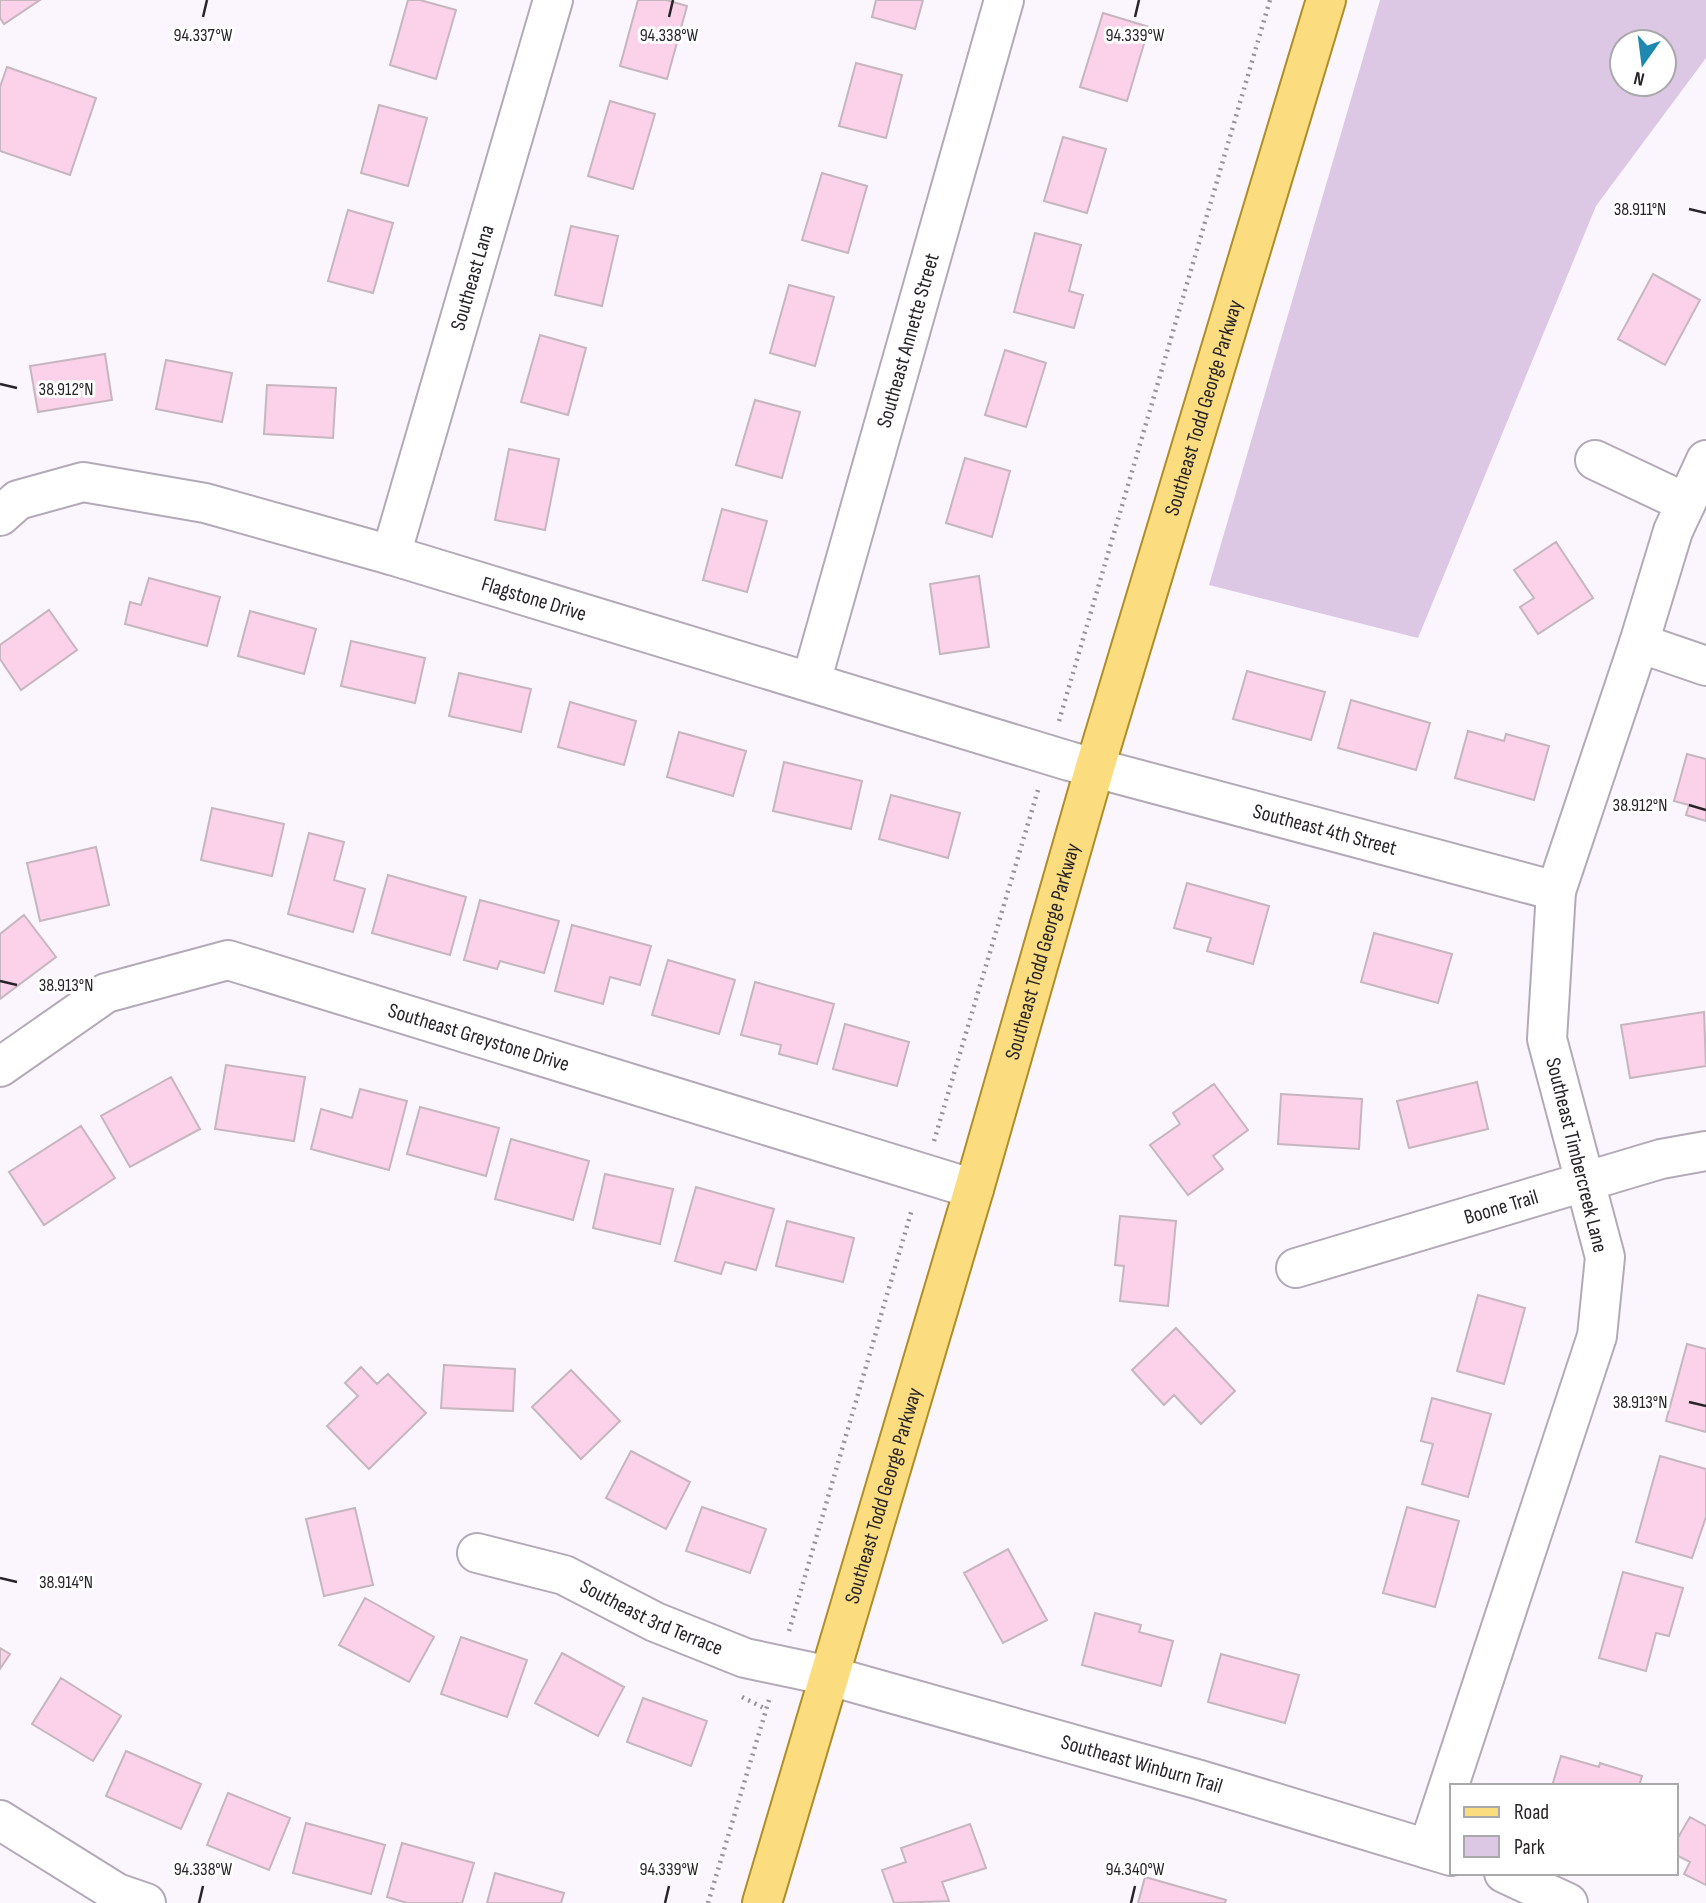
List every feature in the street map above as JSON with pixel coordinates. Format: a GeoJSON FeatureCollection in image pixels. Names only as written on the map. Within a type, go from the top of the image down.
{"type":"FeatureCollection","features":[{"type":"Feature","properties":{"kind":"main road","name":"Southeast Todd George Parkway"},"geometry":{"type":"LineString","coordinates":[[762,1903],[974,1189],[1082,764],[1326,0]]}},
{"type":"Feature","properties":{"kind":"street","name":"Southeast Lana"},"geometry":{"type":"LineString","coordinates":[[391,555],[553,0]]}},
{"type":"Feature","properties":{"kind":"street","name":"Southeast Annette Street"},"geometry":{"type":"LineString","coordinates":[[811,682],[1004,0]]}},
{"type":"Feature","properties":{"kind":"street"},"geometry":{"type":"LineString","coordinates":[[1595,460],[1686,503]]}},
{"type":"Feature","properties":{"kind":"street","name":"Southeast Timbercreek Lane"},"geometry":{"type":"LineString","coordinates":[[1461,1784],[1597,1336],[1605,1257],[1547,1039],[1556,891],[1639,643],[1673,531],[1706,460]]}},
{"type":"Feature","properties":{"kind":"street","name":"Flagstone Drive"},"geometry":{"type":"LineString","coordinates":[[0,516],[18,500],[83,482],[205,503],[391,555],[1082,764]]}},
{"type":"Feature","properties":{"kind":"street"},"geometry":{"type":"LineString","coordinates":[[1639,643],[1706,666]]}},
{"type":"Feature","properties":{"kind":"street","name":"Southeast 4th Street"},"geometry":{"type":"LineString","coordinates":[[1082,764],[1556,891]]}},
{"type":"Feature","properties":{"kind":"street","name":"Southeast Greystone Drive"},"geometry":{"type":"LineString","coordinates":[[0,1067],[106,992],[228,960],[974,1189]]}},
{"type":"Feature","properties":{"kind":"street","name":"Boone Trail"},"geometry":{"type":"LineString","coordinates":[[1296,1268],[1661,1159],[1706,1151]]}},
{"type":"Feature","properties":{"kind":"street","name":"Southeast 3rd Terrace"},"geometry":{"type":"LineString","coordinates":[[477,1553],[565,1575],[655,1622],[745,1658],[830,1676]]}},
{"type":"Feature","properties":{"kind":"street","name":"Southeast Winburn Trail"},"geometry":{"type":"LineString","coordinates":[[830,1676],[1200,1780],[1440,1853]]}},
{"type":"Feature","properties":{"kind":"street"},"geometry":{"type":"LineString","coordinates":[[0,1820],[117,1893],[146,1903]]}},
{"type":"Feature","properties":{"kind":"street","name":"Southeast Timbercreek Lane"},"geometry":{"type":"LineString","coordinates":[[1440,1853],[1450,1820]]}},
{"type":"Feature","properties":{"kind":"street"},"geometry":{"type":"LineString","coordinates":[[1508,1875],[1568,1903]]}},
{"type":"Feature","properties":{"kind":"path"},"geometry":{"type":"LineString","coordinates":[[1060,718],[1270,0]]}},
{"type":"Feature","properties":{"kind":"path"},"geometry":{"type":"LineString","coordinates":[[934,1140],[1037,794]]}},
{"type":"Feature","properties":{"kind":"path"},"geometry":{"type":"LineString","coordinates":[[788,1634],[908,1223]]}},
{"type":"Feature","properties":{"kind":"path"},"geometry":{"type":"LineString","coordinates":[[708,1903],[766,1709]]}},
{"type":"Feature","properties":{"kind":"green space"},"geometry":{"type":"Polygon","coordinates":[[[1380,0],[1706,0],[1706,58],[1678,96],[1678,28],[1608,28],[1608,98],[1676,98],[1596,206],[1418,638],[1209,585],[1380,0]]]}},
{"type":"Feature","properties":{"kind":"building"},"geometry":{"type":"Polygon","coordinates":[[[0,0],[40,0],[4,24],[0,18],[0,0]]]}},
{"type":"Feature","properties":{"kind":"building"},"geometry":{"type":"Polygon","coordinates":[[[408,0],[420,0],[456,10],[436,79],[390,65],[408,0]]]}},
{"type":"Feature","properties":{"kind":"building"},"geometry":{"type":"Polygon","coordinates":[[[638,0],[666,0],[687,6],[667,79],[620,66],[638,0]]]}},
{"type":"Feature","properties":{"kind":"building"},"geometry":{"type":"Polygon","coordinates":[[[876,0],[923,0],[915,29],[872,17],[876,0]]]}},
{"type":"Feature","properties":{"kind":"building"},"geometry":{"type":"Polygon","coordinates":[[[1103,13],[1149,27],[1127,101],[1080,87],[1103,13]]]}},
{"type":"Feature","properties":{"kind":"building"},"geometry":{"type":"Polygon","coordinates":[[[856,63],[902,75],[886,138],[839,126],[856,63]]]}},
{"type":"Feature","properties":{"kind":"building"},"geometry":{"type":"Polygon","coordinates":[[[7,67],[96,98],[70,175],[0,151],[0,87],[7,67]]]}},
{"type":"Feature","properties":{"kind":"building"},"geometry":{"type":"Polygon","coordinates":[[[610,101],[655,114],[633,189],[588,176],[610,101]]]}},
{"type":"Feature","properties":{"kind":"building"},"geometry":{"type":"Polygon","coordinates":[[[379,105],[427,118],[408,186],[361,173],[379,105]]]}},
{"type":"Feature","properties":{"kind":"building"},"geometry":{"type":"Polygon","coordinates":[[[1063,137],[1106,149],[1087,213],[1044,201],[1063,137]]]}},
{"type":"Feature","properties":{"kind":"building"},"geometry":{"type":"Polygon","coordinates":[[[822,173],[867,186],[848,253],[802,240],[822,173]]]}},
{"type":"Feature","properties":{"kind":"building"},"geometry":{"type":"Polygon","coordinates":[[[348,210],[393,223],[373,293],[328,281],[348,210]]]}},
{"type":"Feature","properties":{"kind":"building"},"geometry":{"type":"Polygon","coordinates":[[[571,226],[618,236],[602,306],[555,295],[571,226]]]}},
{"type":"Feature","properties":{"kind":"building"},"geometry":{"type":"Polygon","coordinates":[[[1035,233],[1081,245],[1069,291],[1083,295],[1074,328],[1014,312],[1035,233]]]}},
{"type":"Feature","properties":{"kind":"building"},"geometry":{"type":"Polygon","coordinates":[[[1653,274],[1700,300],[1665,365],[1618,339],[1653,274]]]}},
{"type":"Feature","properties":{"kind":"building"},"geometry":{"type":"Polygon","coordinates":[[[789,285],[834,297],[815,366],[770,353],[789,285]]]}},
{"type":"Feature","properties":{"kind":"building"},"geometry":{"type":"Polygon","coordinates":[[[540,335],[586,348],[568,415],[521,402],[540,335]]]}},
{"type":"Feature","properties":{"kind":"building"},"geometry":{"type":"Polygon","coordinates":[[[1005,350],[1046,363],[1026,427],[985,415],[1005,350]]]}},
{"type":"Feature","properties":{"kind":"building"},"geometry":{"type":"Polygon","coordinates":[[[105,354],[112,400],[38,412],[30,366],[105,354]]]}},
{"type":"Feature","properties":{"kind":"building"},"geometry":{"type":"Polygon","coordinates":[[[166,360],[232,373],[222,422],[156,409],[166,360]]]}},
{"type":"Feature","properties":{"kind":"building"},"geometry":{"type":"Polygon","coordinates":[[[267,385],[336,388],[333,438],[264,434],[267,385]]]}},
{"type":"Feature","properties":{"kind":"building"},"geometry":{"type":"Polygon","coordinates":[[[755,400],[800,412],[782,478],[736,465],[755,400]]]}},
{"type":"Feature","properties":{"kind":"building"},"geometry":{"type":"Polygon","coordinates":[[[509,449],[559,459],[545,530],[495,520],[509,449]]]}},
{"type":"Feature","properties":{"kind":"building"},"geometry":{"type":"Polygon","coordinates":[[[965,458],[1010,471],[992,537],[946,523],[965,458]]]}},
{"type":"Feature","properties":{"kind":"building"},"geometry":{"type":"Polygon","coordinates":[[[722,509],[767,521],[747,592],[703,580],[722,509]]]}},
{"type":"Feature","properties":{"kind":"building"},"geometry":{"type":"Polygon","coordinates":[[[1556,542],[1593,598],[1538,634],[1520,607],[1534,598],[1514,570],[1556,542]]]}},
{"type":"Feature","properties":{"kind":"building"},"geometry":{"type":"Polygon","coordinates":[[[979,576],[989,647],[940,654],[930,584],[979,576]]]}},
{"type":"Feature","properties":{"kind":"building"},"geometry":{"type":"Polygon","coordinates":[[[149,578],[220,597],[207,646],[125,624],[130,602],[141,605],[149,578]]]}},
{"type":"Feature","properties":{"kind":"building"},"geometry":{"type":"Polygon","coordinates":[[[49,610],[77,650],[21,690],[0,659],[0,645],[49,610]]]}},
{"type":"Feature","properties":{"kind":"building"},"geometry":{"type":"Polygon","coordinates":[[[250,611],[316,629],[304,674],[238,656],[250,611]]]}},
{"type":"Feature","properties":{"kind":"building"},"geometry":{"type":"Polygon","coordinates":[[[351,641],[425,658],[415,703],[341,686],[351,641]]]}},
{"type":"Feature","properties":{"kind":"building"},"geometry":{"type":"Polygon","coordinates":[[[1247,671],[1325,692],[1311,740],[1233,719],[1247,671]]]}},
{"type":"Feature","properties":{"kind":"building"},"geometry":{"type":"Polygon","coordinates":[[[459,673],[531,689],[521,732],[449,716],[459,673]]]}},
{"type":"Feature","properties":{"kind":"building"},"geometry":{"type":"Polygon","coordinates":[[[1351,700],[1430,723],[1416,770],[1338,748],[1351,700]]]}},
{"type":"Feature","properties":{"kind":"building"},"geometry":{"type":"Polygon","coordinates":[[[570,702],[636,721],[624,765],[558,747],[570,702]]]}},
{"type":"Feature","properties":{"kind":"building"},"geometry":{"type":"Polygon","coordinates":[[[1468,731],[1504,741],[1506,734],[1549,746],[1534,800],[1455,778],[1468,731]]]}},
{"type":"Feature","properties":{"kind":"building"},"geometry":{"type":"Polygon","coordinates":[[[679,732],[746,751],[733,796],[667,777],[679,732]]]}},
{"type":"Feature","properties":{"kind":"building"},"geometry":{"type":"Polygon","coordinates":[[[1687,754],[1706,759],[1706,821],[1686,815],[1689,805],[1674,801],[1687,754]]]}},
{"type":"Feature","properties":{"kind":"building"},"geometry":{"type":"Polygon","coordinates":[[[784,762],[862,781],[851,829],[773,811],[784,762]]]}},
{"type":"Feature","properties":{"kind":"building"},"geometry":{"type":"Polygon","coordinates":[[[891,795],[960,813],[948,858],[879,839],[891,795]]]}},
{"type":"Feature","properties":{"kind":"building"},"geometry":{"type":"Polygon","coordinates":[[[212,808],[284,824],[272,876],[201,860],[212,808]]]}},
{"type":"Feature","properties":{"kind":"building"},"geometry":{"type":"Polygon","coordinates":[[[309,833],[344,842],[334,880],[365,889],[353,932],[288,914],[309,833]]]}},
{"type":"Feature","properties":{"kind":"building"},"geometry":{"type":"Polygon","coordinates":[[[96,847],[109,905],[40,921],[27,863],[96,847]]]}},
{"type":"Feature","properties":{"kind":"building"},"geometry":{"type":"Polygon","coordinates":[[[388,875],[466,897],[450,955],[372,933],[388,875]]]}},
{"type":"Feature","properties":{"kind":"building"},"geometry":{"type":"Polygon","coordinates":[[[1187,883],[1269,906],[1253,964],[1207,951],[1211,938],[1174,928],[1187,883]]]}},
{"type":"Feature","properties":{"kind":"building"},"geometry":{"type":"Polygon","coordinates":[[[480,900],[559,921],[544,973],[500,961],[497,969],[464,960],[480,900]]]}},
{"type":"Feature","properties":{"kind":"building"},"geometry":{"type":"Polygon","coordinates":[[[24,915],[56,957],[0,999],[0,934],[24,915]]]}},
{"type":"Feature","properties":{"kind":"building"},"geometry":{"type":"Polygon","coordinates":[[[572,925],[651,946],[640,985],[610,977],[603,1004],[555,991],[572,925]]]}},
{"type":"Feature","properties":{"kind":"building"},"geometry":{"type":"Polygon","coordinates":[[[1374,933],[1452,954],[1438,1003],[1361,982],[1374,933]]]}},
{"type":"Feature","properties":{"kind":"building"},"geometry":{"type":"Polygon","coordinates":[[[668,960],[735,980],[719,1034],[652,1015],[668,960]]]}},
{"type":"Feature","properties":{"kind":"building"},"geometry":{"type":"Polygon","coordinates":[[[755,982],[834,1004],[817,1064],[779,1054],[781,1045],[741,1035],[755,982]]]}},
{"type":"Feature","properties":{"kind":"building"},"geometry":{"type":"Polygon","coordinates":[[[1704,1012],[1706,1066],[1630,1078],[1621,1025],[1704,1012]]]}},
{"type":"Feature","properties":{"kind":"building"},"geometry":{"type":"Polygon","coordinates":[[[845,1024],[909,1042],[897,1086],[833,1069],[845,1024]]]}},
{"type":"Feature","properties":{"kind":"building"},"geometry":{"type":"Polygon","coordinates":[[[226,1065],[305,1077],[294,1141],[215,1129],[226,1065]]]}},
{"type":"Feature","properties":{"kind":"building"},"geometry":{"type":"Polygon","coordinates":[[[171,1077],[200,1129],[130,1167],[101,1116],[171,1077]]]}},
{"type":"Feature","properties":{"kind":"building"},"geometry":{"type":"Polygon","coordinates":[[[1477,1082],[1488,1129],[1409,1148],[1397,1101],[1477,1082]]]}},
{"type":"Feature","properties":{"kind":"building"},"geometry":{"type":"Polygon","coordinates":[[[1214,1084],[1248,1130],[1213,1156],[1223,1169],[1188,1195],[1150,1145],[1180,1124],[1173,1113],[1214,1084]]]}},
{"type":"Feature","properties":{"kind":"building"},"geometry":{"type":"Polygon","coordinates":[[[360,1089],[407,1101],[389,1170],[311,1149],[321,1109],[352,1118],[360,1089]]]}},
{"type":"Feature","properties":{"kind":"building"},"geometry":{"type":"Polygon","coordinates":[[[1281,1094],[1362,1099],[1359,1149],[1278,1144],[1281,1094]]]}},
{"type":"Feature","properties":{"kind":"building"},"geometry":{"type":"Polygon","coordinates":[[[420,1107],[499,1128],[486,1176],[407,1154],[420,1107]]]}},
{"type":"Feature","properties":{"kind":"building"},"geometry":{"type":"Polygon","coordinates":[[[81,1126],[115,1178],[44,1225],[9,1172],[81,1126]]]}},
{"type":"Feature","properties":{"kind":"building"},"geometry":{"type":"Polygon","coordinates":[[[511,1139],[589,1161],[573,1220],[495,1199],[511,1139]]]}},
{"type":"Feature","properties":{"kind":"building"},"geometry":{"type":"Polygon","coordinates":[[[605,1174],[673,1189],[660,1244],[593,1228],[605,1174]]]}},
{"type":"Feature","properties":{"kind":"building"},"geometry":{"type":"Polygon","coordinates":[[[696,1187],[774,1209],[756,1270],[725,1262],[721,1274],[675,1261],[696,1187]]]}},
{"type":"Feature","properties":{"kind":"building"},"geometry":{"type":"Polygon","coordinates":[[[1120,1216],[1176,1221],[1168,1306],[1120,1301],[1124,1266],[1115,1265],[1120,1216]]]}},
{"type":"Feature","properties":{"kind":"building"},"geometry":{"type":"Polygon","coordinates":[[[787,1221],[854,1238],[843,1282],[776,1266],[787,1221]]]}},
{"type":"Feature","properties":{"kind":"building"},"geometry":{"type":"Polygon","coordinates":[[[1478,1295],[1525,1308],[1504,1384],[1457,1371],[1478,1295]]]}},
{"type":"Feature","properties":{"kind":"building"},"geometry":{"type":"Polygon","coordinates":[[[1176,1328],[1235,1391],[1201,1424],[1174,1395],[1164,1405],[1132,1370],[1176,1328]]]}},
{"type":"Feature","properties":{"kind":"building"},"geometry":{"type":"Polygon","coordinates":[[[1687,1344],[1706,1349],[1706,1432],[1666,1421],[1687,1344]]]}},
{"type":"Feature","properties":{"kind":"building"},"geometry":{"type":"Polygon","coordinates":[[[444,1365],[515,1369],[513,1411],[441,1408],[444,1365]]]}},
{"type":"Feature","properties":{"kind":"building"},"geometry":{"type":"Polygon","coordinates":[[[361,1367],[377,1384],[388,1374],[426,1413],[369,1469],[327,1426],[358,1396],[345,1383],[361,1367]]]}},
{"type":"Feature","properties":{"kind":"building"},"geometry":{"type":"Polygon","coordinates":[[[571,1370],[620,1421],[581,1459],[532,1407],[571,1370]]]}},
{"type":"Feature","properties":{"kind":"building"},"geometry":{"type":"Polygon","coordinates":[[[1432,1398],[1491,1414],[1468,1497],[1422,1484],[1433,1444],[1421,1441],[1432,1398]]]}},
{"type":"Feature","properties":{"kind":"building"},"geometry":{"type":"Polygon","coordinates":[[[631,1451],[690,1482],[666,1529],[606,1498],[631,1451]]]}},
{"type":"Feature","properties":{"kind":"building"},"geometry":{"type":"Polygon","coordinates":[[[1660,1456],[1706,1469],[1706,1517],[1692,1558],[1636,1542],[1660,1456]]]}},
{"type":"Feature","properties":{"kind":"building"},"geometry":{"type":"Polygon","coordinates":[[[702,1507],[766,1529],[750,1573],[686,1551],[702,1507]]]}},
{"type":"Feature","properties":{"kind":"building"},"geometry":{"type":"Polygon","coordinates":[[[1407,1507],[1459,1521],[1435,1607],[1383,1593],[1407,1507]]]}},
{"type":"Feature","properties":{"kind":"building"},"geometry":{"type":"Polygon","coordinates":[[[355,1508],[373,1585],[324,1596],[306,1519],[355,1508]]]}},
{"type":"Feature","properties":{"kind":"building"},"geometry":{"type":"Polygon","coordinates":[[[1008,1549],[1047,1620],[1003,1643],[964,1573],[1008,1549]]]}},
{"type":"Feature","properties":{"kind":"building"},"geometry":{"type":"Polygon","coordinates":[[[1623,1572],[1683,1588],[1669,1636],[1656,1633],[1646,1671],[1599,1658],[1623,1572]]]}},
{"type":"Feature","properties":{"kind":"building"},"geometry":{"type":"Polygon","coordinates":[[[365,1598],[434,1637],[409,1682],[339,1645],[365,1598]]]}},
{"type":"Feature","properties":{"kind":"building"},"geometry":{"type":"Polygon","coordinates":[[[1095,1613],[1141,1625],[1139,1632],[1173,1641],[1161,1686],[1082,1665],[1095,1613]]]}},
{"type":"Feature","properties":{"kind":"building"},"geometry":{"type":"Polygon","coordinates":[[[461,1637],[527,1660],[507,1717],[441,1694],[461,1637]]]}},
{"type":"Feature","properties":{"kind":"building"},"geometry":{"type":"Polygon","coordinates":[[[0,1648],[10,1654],[0,1669],[0,1648]]]}},
{"type":"Feature","properties":{"kind":"building"},"geometry":{"type":"Polygon","coordinates":[[[562,1653],[624,1687],[598,1736],[535,1703],[562,1653]]]}},
{"type":"Feature","properties":{"kind":"building"},"geometry":{"type":"Polygon","coordinates":[[[1221,1654],[1299,1675],[1285,1723],[1208,1702],[1221,1654]]]}},
{"type":"Feature","properties":{"kind":"building"},"geometry":{"type":"Polygon","coordinates":[[[61,1678],[121,1716],[93,1761],[32,1724],[61,1678]]]}},
{"type":"Feature","properties":{"kind":"building"},"geometry":{"type":"Polygon","coordinates":[[[643,1698],[707,1721],[691,1766],[627,1742],[643,1698]]]}},
{"type":"Feature","properties":{"kind":"building"},"geometry":{"type":"Polygon","coordinates":[[[126,1751],[201,1784],[181,1829],[106,1796],[126,1751]]]}},
{"type":"Feature","properties":{"kind":"building"},"geometry":{"type":"Polygon","coordinates":[[[1561,1756],[1599,1767],[1600,1763],[1642,1776],[1640,1784],[1553,1784],[1561,1756]]]}},
{"type":"Feature","properties":{"kind":"building"},"geometry":{"type":"Polygon","coordinates":[[[228,1793],[290,1818],[269,1870],[207,1845],[228,1793]]]}},
{"type":"Feature","properties":{"kind":"building"},"geometry":{"type":"Polygon","coordinates":[[[1690,1817],[1706,1826],[1706,1885],[1684,1874],[1690,1862],[1678,1856],[1678,1838],[1690,1817]]]}},
{"type":"Feature","properties":{"kind":"building"},"geometry":{"type":"Polygon","coordinates":[[[306,1823],[385,1845],[371,1894],[293,1873],[306,1823]]]}},
{"type":"Feature","properties":{"kind":"building"},"geometry":{"type":"Polygon","coordinates":[[[970,1824],[986,1868],[942,1882],[949,1901],[894,1903],[882,1870],[906,1862],[901,1848],[970,1824]]]}},
{"type":"Feature","properties":{"kind":"building"},"geometry":{"type":"Polygon","coordinates":[[[402,1843],[474,1863],[462,1903],[407,1903],[387,1897],[402,1843]]]}},
{"type":"Feature","properties":{"kind":"building"},"geometry":{"type":"Polygon","coordinates":[[[495,1873],[564,1893],[561,1903],[487,1903],[495,1873]]]}},
{"type":"Feature","properties":{"kind":"building"},"geometry":{"type":"Polygon","coordinates":[[[1145,1877],[1226,1900],[1225,1903],[1138,1903],[1145,1877]]]}}]}
